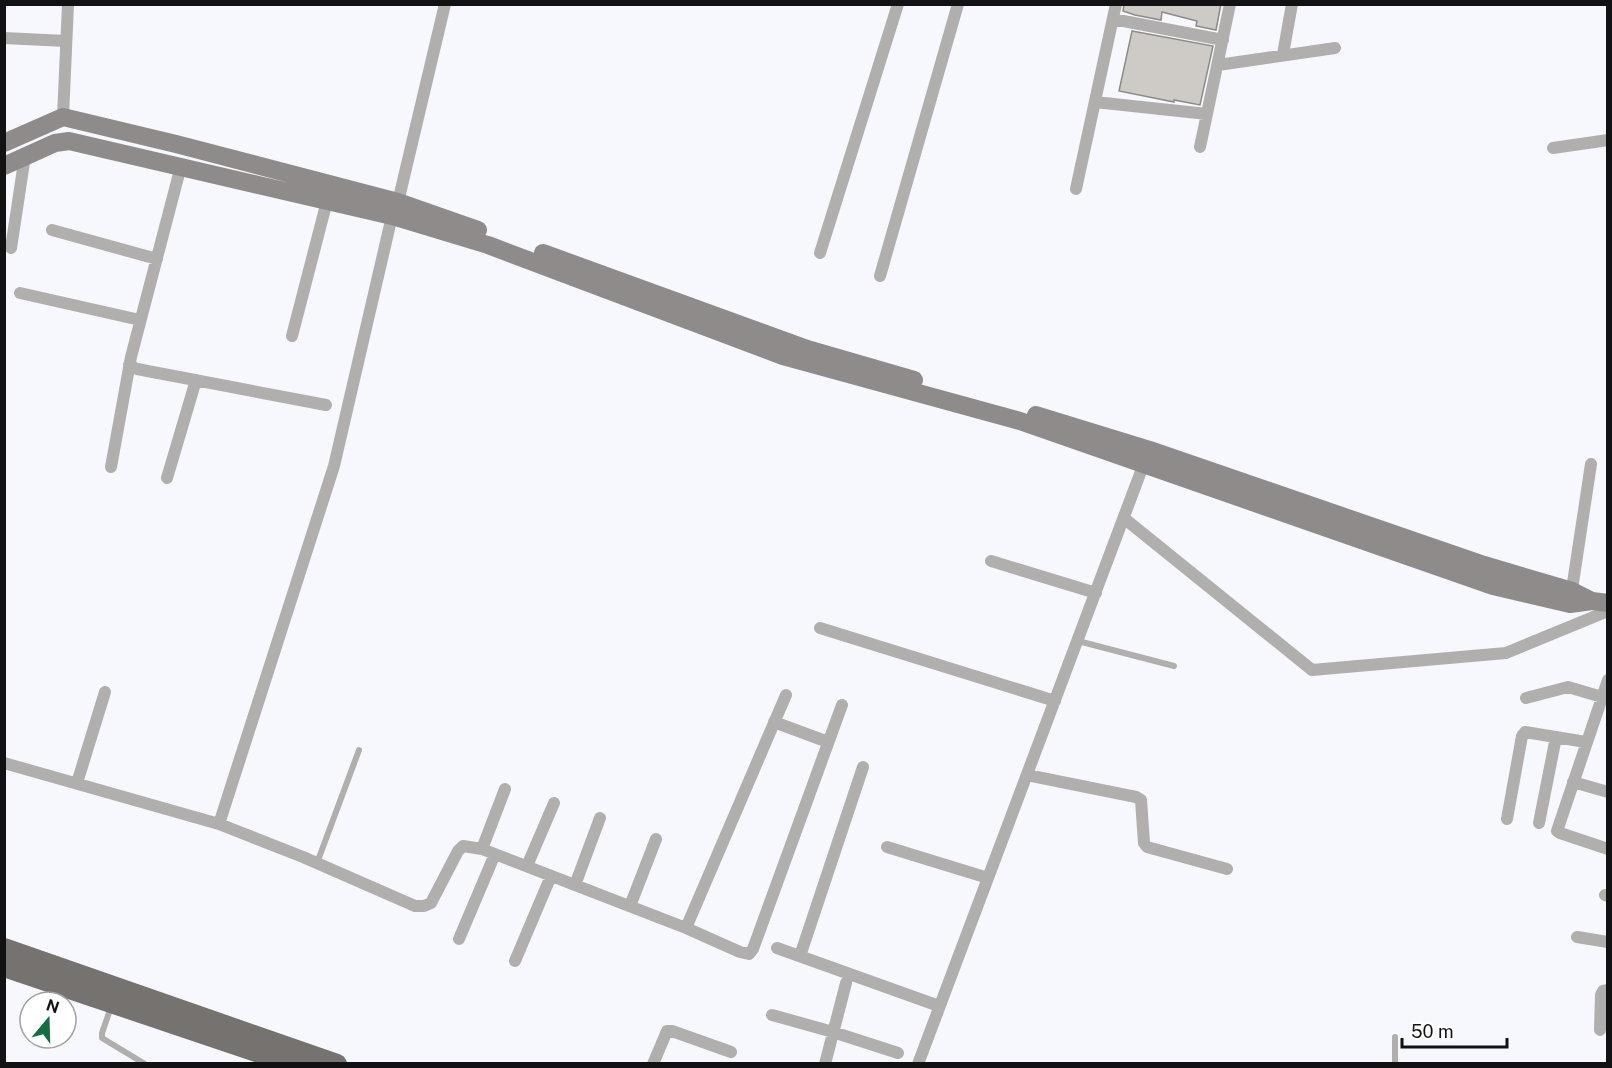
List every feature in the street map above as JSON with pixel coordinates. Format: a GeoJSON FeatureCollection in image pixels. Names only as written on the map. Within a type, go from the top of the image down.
{"type":"FeatureCollection","features":[{"type":"Feature","properties":{"kind":"main road"},"geometry":{"type":"LineString","coordinates":[[4,948],[228,1033],[292,1064]]}},
{"type":"Feature","properties":{"kind":"main road"},"geometry":{"type":"LineString","coordinates":[[4,967],[112,1003],[337,1064]]}},
{"type":"Feature","properties":{"kind":"street"},"geometry":{"type":"LineString","coordinates":[[63,117],[68,4]]}},
{"type":"Feature","properties":{"kind":"street"},"geometry":{"type":"LineString","coordinates":[[219,824],[334,466],[445,4]]}},
{"type":"Feature","properties":{"kind":"street"},"geometry":{"type":"LineString","coordinates":[[820,254],[898,4]]}},
{"type":"Feature","properties":{"kind":"street"},"geometry":{"type":"LineString","coordinates":[[880,276],[958,4]]}},
{"type":"Feature","properties":{"kind":"street"},"geometry":{"type":"LineString","coordinates":[[1076,189],[1116,4]]}},
{"type":"Feature","properties":{"kind":"street"},"geometry":{"type":"LineString","coordinates":[[1200,147],[1230,4]]}},
{"type":"Feature","properties":{"kind":"street"},"geometry":{"type":"LineString","coordinates":[[1283,54],[1292,4]]}},
{"type":"Feature","properties":{"kind":"street"},"geometry":{"type":"LineString","coordinates":[[1113,19],[1223,40]]}},
{"type":"Feature","properties":{"kind":"street"},"geometry":{"type":"LineString","coordinates":[[4,38],[66,41]]}},
{"type":"Feature","properties":{"kind":"street"},"geometry":{"type":"LineString","coordinates":[[1218,65],[1335,48]]}},
{"type":"Feature","properties":{"kind":"street"},"geometry":{"type":"LineString","coordinates":[[1095,102],[1207,114]]}},
{"type":"Feature","properties":{"kind":"street"},"geometry":{"type":"LineString","coordinates":[[4,143],[63,117],[177,144],[627,282],[807,349],[1068,424],[1147,457],[1473,561],[1571,597],[1600,602]]}},
{"type":"Feature","properties":{"kind":"street"},"geometry":{"type":"LineString","coordinates":[[1554,148],[1608,140]]}},
{"type":"Feature","properties":{"kind":"street"},"geometry":{"type":"LineString","coordinates":[[4,166],[55,143],[69,141],[327,201],[395,209]]}},
{"type":"Feature","properties":{"kind":"street"},"geometry":{"type":"LineString","coordinates":[[11,248],[25,156]]}},
{"type":"Feature","properties":{"kind":"street"},"geometry":{"type":"LineString","coordinates":[[111,467],[129,365],[182,166]]}},
{"type":"Feature","properties":{"kind":"street"},"geometry":{"type":"LineString","coordinates":[[292,336],[327,201]]}},
{"type":"Feature","properties":{"kind":"street"},"geometry":{"type":"LineString","coordinates":[[52,230],[157,259]]}},
{"type":"Feature","properties":{"kind":"street"},"geometry":{"type":"LineString","coordinates":[[20,293],[140,320]]}},
{"type":"Feature","properties":{"kind":"street"},"geometry":{"type":"LineString","coordinates":[[129,365],[136,369],[326,405]]}},
{"type":"Feature","properties":{"kind":"street"},"geometry":{"type":"LineString","coordinates":[[167,478],[196,380]]}},
{"type":"Feature","properties":{"kind":"street"},"geometry":{"type":"LineString","coordinates":[[918,1064],[1147,457]]}},
{"type":"Feature","properties":{"kind":"street"},"geometry":{"type":"LineString","coordinates":[[1571,597],[1591,464]]}},
{"type":"Feature","properties":{"kind":"street"},"geometry":{"type":"LineString","coordinates":[[1125,519],[1312,670],[1506,653],[1608,611]]}},
{"type":"Feature","properties":{"kind":"street"},"geometry":{"type":"LineString","coordinates":[[991,561],[1096,593]]}},
{"type":"Feature","properties":{"kind":"street"},"geometry":{"type":"LineString","coordinates":[[820,628],[1055,701]]}},
{"type":"Feature","properties":{"kind":"street"},"geometry":{"type":"LineString","coordinates":[[1608,680],[1557,831],[1608,849]]}},
{"type":"Feature","properties":{"kind":"street"},"geometry":{"type":"LineString","coordinates":[[1526,698],[1568,687],[1602,697]]}},
{"type":"Feature","properties":{"kind":"street"},"geometry":{"type":"LineString","coordinates":[[77,783],[105,692]]}},
{"type":"Feature","properties":{"kind":"street"},"geometry":{"type":"LineString","coordinates":[[686,928],[786,695]]}},
{"type":"Feature","properties":{"kind":"street"},"geometry":{"type":"LineString","coordinates":[[4,763],[219,824],[317,863],[415,906],[431,903],[458,851],[464,846],[482,849],[748,954],[753,949],[842,705]]}},
{"type":"Feature","properties":{"kind":"street"},"geometry":{"type":"LineString","coordinates":[[774,722],[828,742]]}},
{"type":"Feature","properties":{"kind":"street"},"geometry":{"type":"LineString","coordinates":[[1507,819],[1522,736],[1525,732],[1586,742]]}},
{"type":"Feature","properties":{"kind":"street"},"geometry":{"type":"LineString","coordinates":[[1539,823],[1556,737]]}},
{"type":"Feature","properties":{"kind":"street"},"geometry":{"type":"LineString","coordinates":[[800,956],[863,767]]}},
{"type":"Feature","properties":{"kind":"street"},"geometry":{"type":"LineString","coordinates":[[1027,775],[1136,797],[1142,800],[1144,843],[1147,847],[1227,869]]}},
{"type":"Feature","properties":{"kind":"street"},"geometry":{"type":"LineString","coordinates":[[1573,782],[1608,792]]}},
{"type":"Feature","properties":{"kind":"street"},"geometry":{"type":"LineString","coordinates":[[482,849],[505,789]]}},
{"type":"Feature","properties":{"kind":"street"},"geometry":{"type":"LineString","coordinates":[[527,867],[554,803]]}},
{"type":"Feature","properties":{"kind":"street"},"geometry":{"type":"LineString","coordinates":[[575,885],[600,818]]}},
{"type":"Feature","properties":{"kind":"street"},"geometry":{"type":"LineString","coordinates":[[630,906],[656,839]]}},
{"type":"Feature","properties":{"kind":"street"},"geometry":{"type":"LineString","coordinates":[[887,847],[988,878]]}},
{"type":"Feature","properties":{"kind":"street"},"geometry":{"type":"LineString","coordinates":[[459,939],[495,854]]}},
{"type":"Feature","properties":{"kind":"street"},"geometry":{"type":"LineString","coordinates":[[515,961],[551,876]]}},
{"type":"Feature","properties":{"kind":"street"},"geometry":{"type":"LineString","coordinates":[[1577,937],[1608,942]]}},
{"type":"Feature","properties":{"kind":"street"},"geometry":{"type":"LineString","coordinates":[[777,948],[939,1006]]}},
{"type":"Feature","properties":{"kind":"street"},"geometry":{"type":"LineString","coordinates":[[825,1064],[846,982]]}},
{"type":"Feature","properties":{"kind":"street"},"geometry":{"type":"LineString","coordinates":[[1600,1030],[1601,995],[1603,991],[1608,990]]}},
{"type":"Feature","properties":{"kind":"street"},"geometry":{"type":"LineString","coordinates":[[772,1015],[898,1053]]}},
{"type":"Feature","properties":{"kind":"street"},"geometry":{"type":"LineString","coordinates":[[653,1064],[667,1031],[731,1052]]}},
{"type":"Feature","properties":{"kind":"lane"},"geometry":{"type":"LineString","coordinates":[[1078,641],[1174,666]]}},
{"type":"Feature","properties":{"kind":"lane"},"geometry":{"type":"LineString","coordinates":[[317,863],[359,750]]}},
{"type":"Feature","properties":{"kind":"lane"},"geometry":{"type":"LineString","coordinates":[[112,1003],[102,1038],[146,1064]]}},
{"type":"Feature","properties":{"kind":"lane"},"geometry":{"type":"LineString","coordinates":[[1395,1038],[1395,1064]]}},
{"type":"Feature","properties":{"kind":"building"},"geometry":{"type":"Polygon","coordinates":[[[1124,4],[1221,4],[1216,30],[1196,26],[1197,21],[1162,12],[1161,20],[1135,15],[1123,11],[1124,4]]]}},
{"type":"Feature","properties":{"kind":"building"},"geometry":{"type":"Polygon","coordinates":[[[1132,31],[1213,46],[1200,105],[1119,91],[1132,31]]]}}]}
